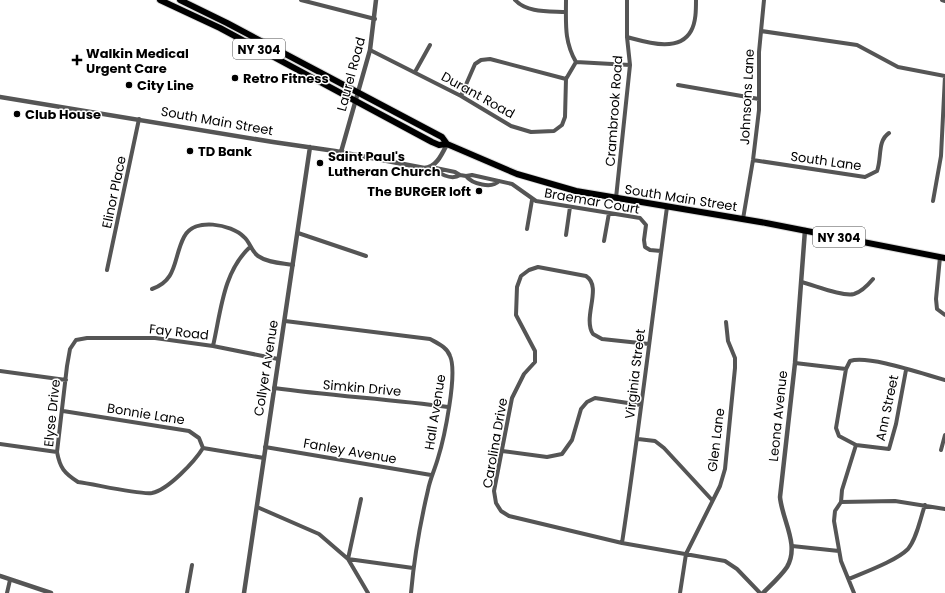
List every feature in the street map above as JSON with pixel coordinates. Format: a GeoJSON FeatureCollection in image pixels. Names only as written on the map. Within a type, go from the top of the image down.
{"type":"FeatureCollection","features":[{"type":"Feature","properties":{"kind":"main road","name":"NY 304"},"geometry":{"type":"LineString","coordinates":[[160,0],[224,30],[437,145],[447,144],[442,136],[227,23],[180,0]]}},
{"type":"Feature","properties":{"kind":"main road","name":"South Main Street"},"geometry":{"type":"LineString","coordinates":[[447,144],[524,176],[569,189],[616,199],[805,230],[943,258]]}},
{"type":"Feature","properties":{"kind":"street"},"geometry":{"type":"LineString","coordinates":[[301,0],[375,19]]}},
{"type":"Feature","properties":{"kind":"street","name":"Laurel Road"},"geometry":{"type":"LineString","coordinates":[[341,152],[370,50],[375,19],[376,0]]}},
{"type":"Feature","properties":{"kind":"street"},"geometry":{"type":"LineString","coordinates":[[515,0],[520,5],[531,9],[566,12]]}},
{"type":"Feature","properties":{"kind":"street"},"geometry":{"type":"LineString","coordinates":[[566,0],[566,41],[576,62],[630,65]]}},
{"type":"Feature","properties":{"kind":"street","name":"Crambrook Road"},"geometry":{"type":"LineString","coordinates":[[616,199],[630,65],[627,37],[627,0]]}},
{"type":"Feature","properties":{"kind":"street"},"geometry":{"type":"LineString","coordinates":[[627,37],[654,44],[677,43],[686,38],[692,30],[695,19],[696,0]]}},
{"type":"Feature","properties":{"kind":"street","name":"Johnsons Lane"},"geometry":{"type":"LineString","coordinates":[[743,219],[753,160],[759,99],[760,31],[764,0]]}},
{"type":"Feature","properties":{"kind":"street"},"geometry":{"type":"LineString","coordinates":[[760,31],[857,45],[898,67],[945,76],[939,168],[933,201]]}},
{"type":"Feature","properties":{"kind":"street"},"geometry":{"type":"LineString","coordinates":[[415,72],[430,45]]}},
{"type":"Feature","properties":{"kind":"street","name":"Durant Road"},"geometry":{"type":"LineString","coordinates":[[370,50],[462,96],[511,126],[531,132],[554,131],[562,125],[565,116],[566,79],[576,62]]}},
{"type":"Feature","properties":{"kind":"street"},"geometry":{"type":"LineString","coordinates":[[462,96],[476,64],[481,60],[490,59],[566,79]]}},
{"type":"Feature","properties":{"kind":"street"},"geometry":{"type":"LineString","coordinates":[[678,85],[759,99]]}},
{"type":"Feature","properties":{"kind":"street","name":"South Main Street"},"geometry":{"type":"LineString","coordinates":[[0,97],[341,152],[422,168],[431,167],[443,175],[456,177],[460,175],[472,175],[499,181]]}},
{"type":"Feature","properties":{"kind":"street","name":"Elinor Place"},"geometry":{"type":"LineString","coordinates":[[107,270],[139,119]]}},
{"type":"Feature","properties":{"kind":"street","name":"South Lane"},"geometry":{"type":"LineString","coordinates":[[753,160],[865,177],[877,171],[882,141],[884,136],[889,133]]}},
{"type":"Feature","properties":{"kind":"street"},"geometry":{"type":"LineString","coordinates":[[431,167],[439,159],[447,144]]}},
{"type":"Feature","properties":{"kind":"street","name":"Collyer Avenue"},"geometry":{"type":"LineString","coordinates":[[244,593],[310,147]]}},
{"type":"Feature","properties":{"kind":"street"},"geometry":{"type":"LineString","coordinates":[[939,168],[945,169]]}},
{"type":"Feature","properties":{"kind":"street","name":"South Main Street"},"geometry":{"type":"LineString","coordinates":[[466,176],[473,182],[492,185],[496,185],[499,181]]}},
{"type":"Feature","properties":{"kind":"street","name":"Braemar Court"},"geometry":{"type":"LineString","coordinates":[[499,181],[517,186],[532,200],[643,220],[646,225],[644,240],[645,247],[650,250],[661,251]]}},
{"type":"Feature","properties":{"kind":"street"},"geometry":{"type":"LineString","coordinates":[[527,228],[532,200]]}},
{"type":"Feature","properties":{"kind":"street"},"geometry":{"type":"LineString","coordinates":[[566,235],[570,207]]}},
{"type":"Feature","properties":{"kind":"street","name":"Virginia Street"},"geometry":{"type":"LineString","coordinates":[[622,543],[638,439],[641,405],[667,207]]}},
{"type":"Feature","properties":{"kind":"street"},"geometry":{"type":"LineString","coordinates":[[604,241],[609,213]]}},
{"type":"Feature","properties":{"kind":"street"},"geometry":{"type":"LineString","coordinates":[[152,289],[166,282],[171,275],[185,234],[196,227],[210,224],[224,226],[236,231],[245,237],[257,256],[267,261],[293,265]]}},
{"type":"Feature","properties":{"kind":"street","name":"Leona Avenue"},"geometry":{"type":"LineString","coordinates":[[792,546],[780,497],[795,363],[805,230]]}},
{"type":"Feature","properties":{"kind":"street"},"geometry":{"type":"LineString","coordinates":[[298,233],[366,256]]}},
{"type":"Feature","properties":{"kind":"street"},"geometry":{"type":"LineString","coordinates":[[213,346],[228,278],[240,257],[250,247]]}},
{"type":"Feature","properties":{"kind":"street"},"geometry":{"type":"LineString","coordinates":[[943,258],[936,299],[937,310],[945,315]]}},
{"type":"Feature","properties":{"kind":"street","name":"Carolina Drive"},"geometry":{"type":"LineString","coordinates":[[649,344],[602,339],[593,334],[589,323],[593,287],[591,280],[586,276],[538,267],[529,270],[521,276],[517,287],[516,315],[535,351],[535,362],[524,374],[512,398],[494,491],[496,503],[501,512],[524,520],[622,543],[725,561],[737,569],[760,593]]}},
{"type":"Feature","properties":{"kind":"street"},"geometry":{"type":"LineString","coordinates":[[801,282],[846,295],[854,294],[867,286],[873,279]]}},
{"type":"Feature","properties":{"kind":"street","name":"Hall Avenue"},"geometry":{"type":"LineString","coordinates":[[285,321],[430,339],[444,346],[450,356],[452,371],[448,407],[438,459],[431,475],[413,568],[411,593]]}},
{"type":"Feature","properties":{"kind":"street","name":"Glen Lane"},"geometry":{"type":"LineString","coordinates":[[680,593],[686,554],[720,486],[725,469],[735,368],[735,358],[728,341],[726,322]]}},
{"type":"Feature","properties":{"kind":"street","name":"Fay Road"},"geometry":{"type":"LineString","coordinates":[[76,340],[87,338],[155,338],[213,346],[278,359]]}},
{"type":"Feature","properties":{"kind":"street","name":"Elyse Drive"},"geometry":{"type":"LineString","coordinates":[[76,340],[70,348],[57,452],[60,465],[68,476],[78,482],[153,492],[165,486],[196,460],[203,448]]}},
{"type":"Feature","properties":{"kind":"street"},"geometry":{"type":"LineString","coordinates":[[795,363],[846,369],[850,361],[857,359],[867,360],[945,380]]}},
{"type":"Feature","properties":{"kind":"street","name":"Ann Street"},"geometry":{"type":"LineString","coordinates":[[846,369],[837,432],[843,439],[856,445],[889,450],[896,424],[906,370]]}},
{"type":"Feature","properties":{"kind":"street"},"geometry":{"type":"LineString","coordinates":[[0,371],[66,380]]}},
{"type":"Feature","properties":{"kind":"street","name":"Simkin Drive"},"geometry":{"type":"LineString","coordinates":[[274,388],[342,397],[393,400],[448,407]]}},
{"type":"Feature","properties":{"kind":"street"},"geometry":{"type":"LineString","coordinates":[[502,452],[547,457],[562,454],[572,440],[581,409],[587,402],[594,398],[641,405]]}},
{"type":"Feature","properties":{"kind":"street","name":"Bonnie Lane"},"geometry":{"type":"LineString","coordinates":[[63,411],[189,431],[199,438],[203,448]]}},
{"type":"Feature","properties":{"kind":"street"},"geometry":{"type":"LineString","coordinates":[[941,450],[945,435]]}},
{"type":"Feature","properties":{"kind":"street"},"geometry":{"type":"LineString","coordinates":[[638,439],[655,441],[664,448],[712,500]]}},
{"type":"Feature","properties":{"kind":"street"},"geometry":{"type":"LineString","coordinates":[[0,444],[57,452]]}},
{"type":"Feature","properties":{"kind":"street"},"geometry":{"type":"LineString","coordinates":[[854,593],[839,551],[834,521],[835,511],[841,502],[842,490],[856,445]]}},
{"type":"Feature","properties":{"kind":"street","name":"Fanley Avenue"},"geometry":{"type":"LineString","coordinates":[[265,447],[431,475]]}},
{"type":"Feature","properties":{"kind":"street"},"geometry":{"type":"LineString","coordinates":[[203,448],[264,458]]}},
{"type":"Feature","properties":{"kind":"street"},"geometry":{"type":"LineString","coordinates":[[348,559],[361,499]]}},
{"type":"Feature","properties":{"kind":"street"},"geometry":{"type":"LineString","coordinates":[[841,502],[895,501],[925,505],[945,510]]}},
{"type":"Feature","properties":{"kind":"street"},"geometry":{"type":"LineString","coordinates":[[849,579],[895,557],[907,549],[912,541],[925,505]]}},
{"type":"Feature","properties":{"kind":"street"},"geometry":{"type":"LineString","coordinates":[[257,507],[319,534],[348,559],[368,593]]}},
{"type":"Feature","properties":{"kind":"street"},"geometry":{"type":"LineString","coordinates":[[763,593],[786,568],[792,546],[839,551]]}},
{"type":"Feature","properties":{"kind":"street"},"geometry":{"type":"LineString","coordinates":[[348,559],[413,568]]}},
{"type":"Feature","properties":{"kind":"street"},"geometry":{"type":"LineString","coordinates":[[187,593],[192,565]]}},
{"type":"Feature","properties":{"kind":"street"},"geometry":{"type":"LineString","coordinates":[[0,576],[51,593]]}},
{"type":"Feature","properties":{"kind":"street"},"geometry":{"type":"LineString","coordinates":[[7,593],[10,580]]}},
{"type":"Feature","properties":{"kind":"place","name":"Walkin Medical Urgent Care"},"geometry":{"type":"Point","coordinates":[77,60]}},
{"type":"Feature","properties":{"kind":"place","name":"Retro Fitness"},"geometry":{"type":"Point","coordinates":[235,78]}},
{"type":"Feature","properties":{"kind":"place","name":"City Line"},"geometry":{"type":"Point","coordinates":[129,85]}},
{"type":"Feature","properties":{"kind":"place","name":"Club House"},"geometry":{"type":"Point","coordinates":[17,114]}},
{"type":"Feature","properties":{"kind":"place","name":"TD Bank"},"geometry":{"type":"Point","coordinates":[190,151]}},
{"type":"Feature","properties":{"kind":"place","name":"Saint Paul's Lutheran Church"},"geometry":{"type":"Point","coordinates":[320,163]}},
{"type":"Feature","properties":{"kind":"place","name":"The BURGER loft"},"geometry":{"type":"Point","coordinates":[479,191]}}]}
